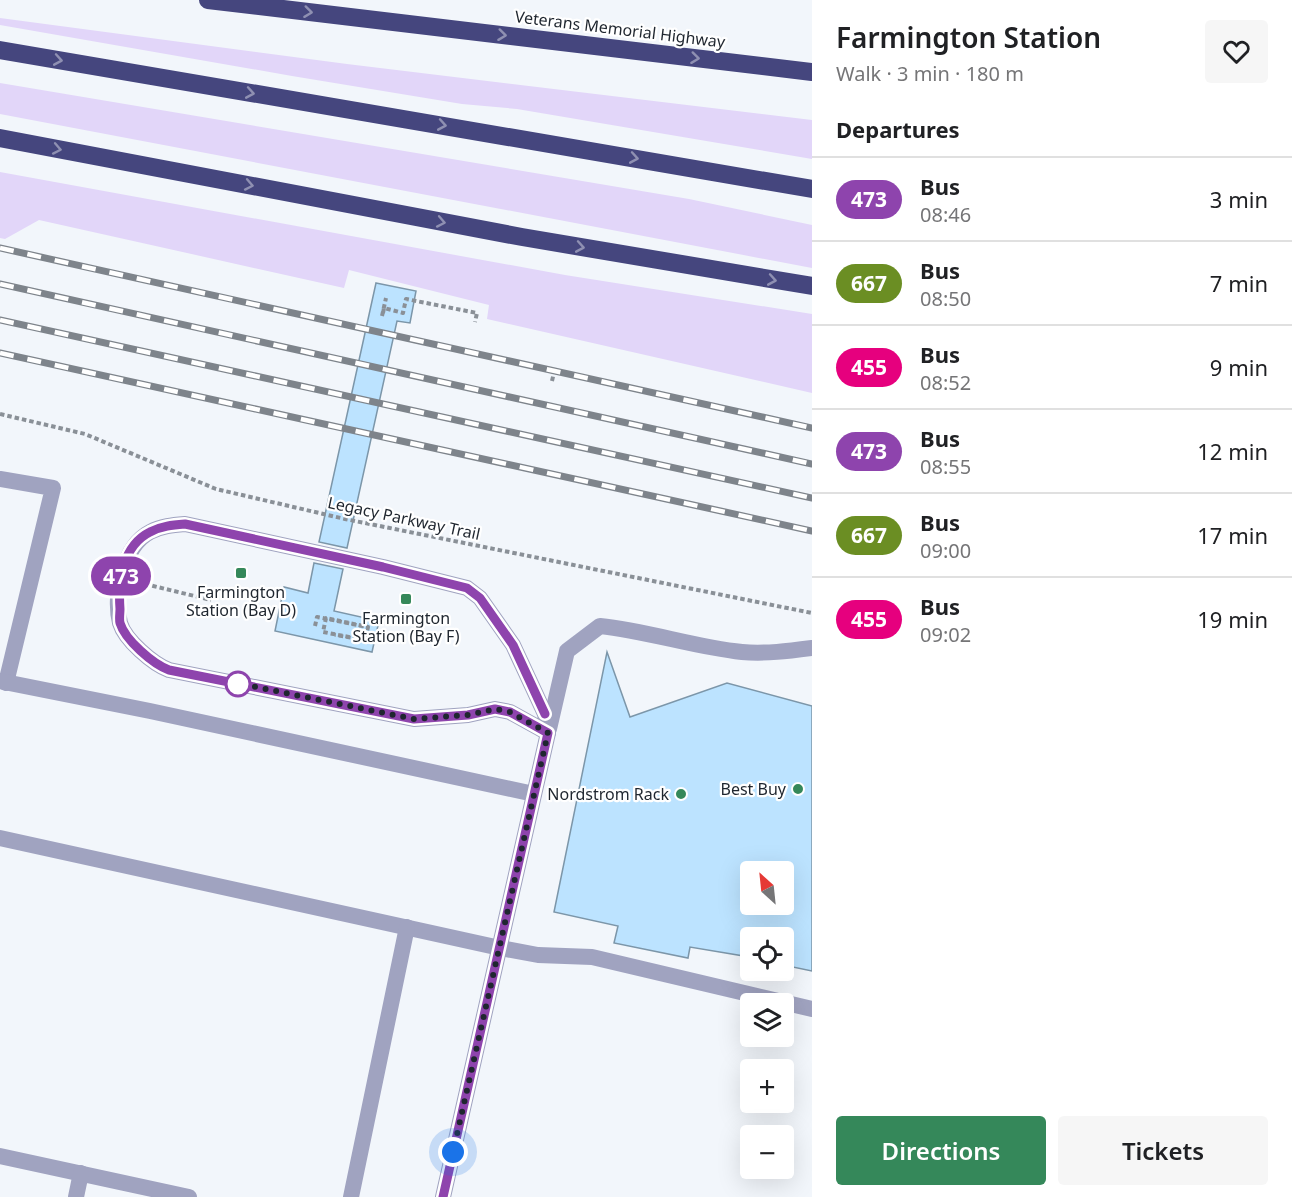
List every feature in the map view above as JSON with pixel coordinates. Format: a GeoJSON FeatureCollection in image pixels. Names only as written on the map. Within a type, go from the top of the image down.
{"type":"FeatureCollection","features":[{"type":"Feature","properties":{"kind":"highway","name":"Veterans Memorial Highway"},"geometry":{"type":"LineString","coordinates":[[208,0],[812,72]]}},
{"type":"Feature","properties":{"kind":"highway"},"geometry":{"type":"LineString","coordinates":[[0,50],[812,189]]}},
{"type":"Feature","properties":{"kind":"highway"},"geometry":{"type":"LineString","coordinates":[[0,138],[522,237],[812,286]]}},
{"type":"Feature","properties":{"kind":"street"},"geometry":{"type":"LineString","coordinates":[[0,479],[54,488],[3,682],[150,711],[534,794]]}},
{"type":"Feature","properties":{"kind":"street"},"geometry":{"type":"LineString","coordinates":[[185,524],[383,567],[467,588],[480,598],[513,645],[545,714],[548,733],[510,712],[495,709],[468,715],[414,719],[169,670],[159,666],[136,648],[120,624],[119,595],[126,558],[135,545],[148,533],[164,527],[185,524]]}},
{"type":"Feature","properties":{"kind":"street"},"geometry":{"type":"LineString","coordinates":[[443,1197],[567,651],[600,626],[630,629],[743,652],[784,652],[812,648]]}},
{"type":"Feature","properties":{"kind":"street"},"geometry":{"type":"LineString","coordinates":[[0,838],[500,948],[538,955],[592,957],[812,1009]]}},
{"type":"Feature","properties":{"kind":"street"},"geometry":{"type":"LineString","coordinates":[[351,1197],[407,927]]}},
{"type":"Feature","properties":{"kind":"street"},"geometry":{"type":"LineString","coordinates":[[0,1156],[189,1197]]}},
{"type":"Feature","properties":{"kind":"street"},"geometry":{"type":"LineString","coordinates":[[75,1197],[81,1173]]}},
{"type":"Feature","properties":{"kind":"path"},"geometry":{"type":"LineString","coordinates":[[386,298],[383,312],[403,313],[406,299],[477,313],[475,322]]}},
{"type":"Feature","properties":{"kind":"path"},"geometry":{"type":"LineString","coordinates":[[552,381],[555,368]]}},
{"type":"Feature","properties":{"kind":"path","name":"Legacy Parkway Trail"},"geometry":{"type":"LineString","coordinates":[[0,414],[85,434],[216,489],[447,540],[812,613]]}},
{"type":"Feature","properties":{"kind":"path"},"geometry":{"type":"LineString","coordinates":[[145,584],[211,600]]}},
{"type":"Feature","properties":{"kind":"path"},"geometry":{"type":"LineString","coordinates":[[315,626],[317,617],[326,618],[368,627],[366,640],[323,632],[326,618]]}},
{"type":"Feature","properties":{"kind":"shaded area"},"geometry":{"type":"Polygon","coordinates":[[[0,18],[347,64],[812,120],[812,159],[517,109],[462,104],[292,76],[0,25],[0,18]]]}},
{"type":"Feature","properties":{"kind":"shaded area"},"geometry":{"type":"Polygon","coordinates":[[[0,83],[689,199],[812,225],[812,268],[0,114],[0,83]]]}},
{"type":"Feature","properties":{"kind":"shaded area"},"geometry":{"type":"Polygon","coordinates":[[[0,172],[565,275],[812,314],[812,393],[487,319],[489,305],[349,270],[344,288],[39,220],[5,239],[0,238],[0,172]]]}},
{"type":"Feature","properties":{"kind":"building"},"geometry":{"type":"Polygon","coordinates":[[[376,283],[416,291],[410,323],[397,321],[347,548],[319,542],[376,283]]]}},
{"type":"Feature","properties":{"kind":"building"},"geometry":{"type":"Polygon","coordinates":[[[314,563],[343,569],[334,611],[379,621],[372,652],[275,631],[284,587],[308,593],[314,563]]]}},
{"type":"Feature","properties":{"kind":"building","name":"Nordstrom Rack"},"geometry":{"type":"Polygon","coordinates":[[[607,652],[630,717],[727,683],[812,706],[812,971],[794,967],[794,927],[740,927],[740,955],[690,947],[688,958],[614,943],[618,926],[554,912],[607,652]]]}},
{"type":"Feature","properties":{"kind":"railway"},"geometry":{"type":"LineString","coordinates":[[0,248],[812,428]]}},
{"type":"Feature","properties":{"kind":"railway"},"geometry":{"type":"LineString","coordinates":[[0,284],[812,464]]}},
{"type":"Feature","properties":{"kind":"railway"},"geometry":{"type":"LineString","coordinates":[[0,320],[812,498]]}},
{"type":"Feature","properties":{"kind":"railway"},"geometry":{"type":"LineString","coordinates":[[0,353],[812,531]]}},
{"type":"Feature","properties":{"kind":"bus line","name":"473"},"geometry":{"type":"LineString","coordinates":[[443,1197],[548,733],[510,712],[495,709],[468,715],[414,719],[169,670],[159,666],[136,648],[120,624],[119,595],[126,558],[135,545],[148,533],[164,527],[185,524],[383,567],[467,588],[480,598],[513,645],[545,714]]}},
{"type":"Feature","properties":{"kind":"place","name":"Farmington Station (Bay D)"},"geometry":{"type":"Point","coordinates":[241,573]}},
{"type":"Feature","properties":{"kind":"place","name":"Farmington Station (Bay F)"},"geometry":{"type":"Point","coordinates":[406,599]}},
{"type":"Feature","properties":{"kind":"place","name":"Best Buy"},"geometry":{"type":"Point","coordinates":[798,789]}},
{"type":"Feature","properties":{"kind":"place","name":"Nordstrom Rack"},"geometry":{"type":"Point","coordinates":[681,794]}},
{"type":"Feature","properties":{"kind":"route"},"geometry":{"type":"LineString","coordinates":[[238,684],[236,683],[414,719],[468,715],[495,709],[510,712],[548,733],[453,1152]]}}]}
